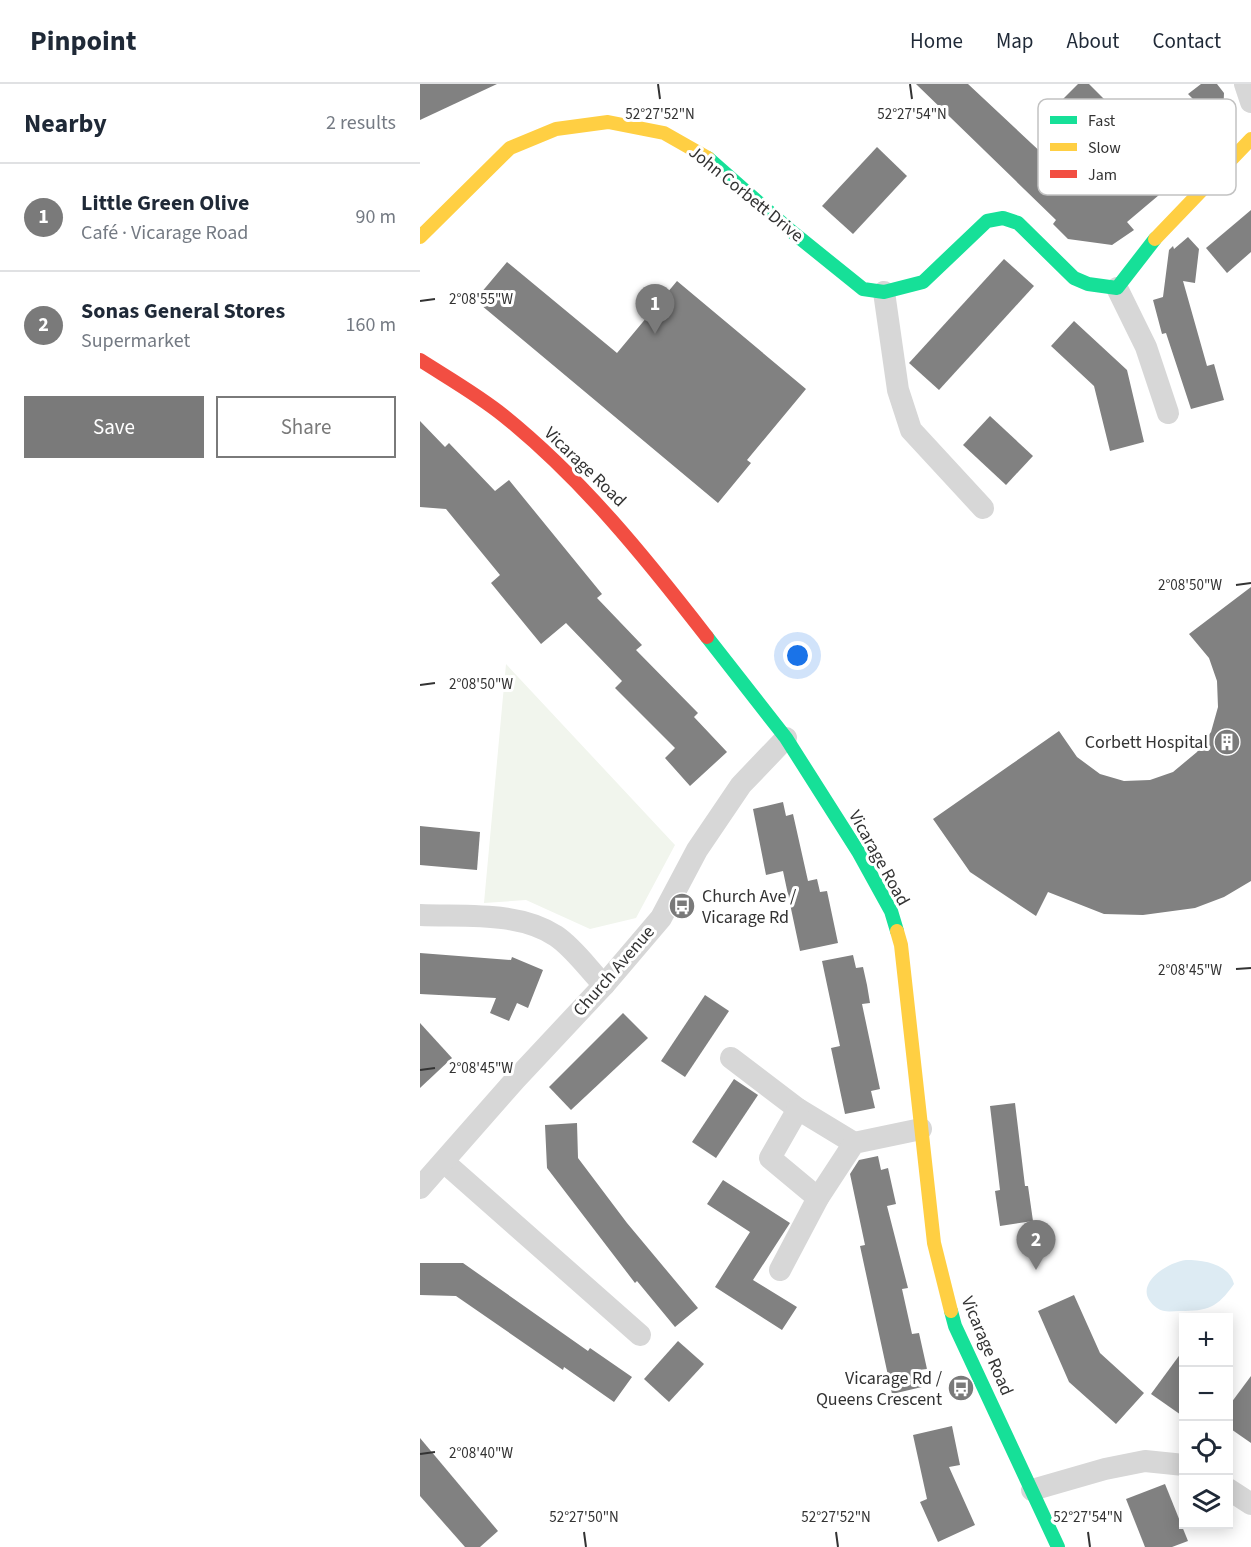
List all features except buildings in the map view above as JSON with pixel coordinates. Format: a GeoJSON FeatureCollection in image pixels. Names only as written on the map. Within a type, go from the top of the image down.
{"type":"FeatureCollection","features":[{"type":"Feature","properties":{"kind":"street"},"geometry":{"type":"LineString","coordinates":[[1245,84],[1251,102]]}},
{"type":"Feature","properties":{"kind":"street","name":"John Corbett Drive"},"geometry":{"type":"LineString","coordinates":[[420,237],[510,148],[556,129],[608,122],[664,133],[701,152],[791,231],[863,289],[884,292]]}},
{"type":"Feature","properties":{"kind":"street"},"geometry":{"type":"LineString","coordinates":[[1236,155],[1251,139]]}},
{"type":"Feature","properties":{"kind":"street"},"geometry":{"type":"LineString","coordinates":[[1117,288],[1153,241],[1197,195]]}},
{"type":"Feature","properties":{"kind":"street"},"geometry":{"type":"LineString","coordinates":[[983,508],[911,430],[898,390],[884,292],[923,282],[987,221],[1003,218],[1018,223],[1074,278],[1088,284],[1117,288]]}},
{"type":"Feature","properties":{"kind":"street"},"geometry":{"type":"LineString","coordinates":[[1117,288],[1146,348],[1168,413]]}},
{"type":"Feature","properties":{"kind":"street","name":"Vicarage Road"},"geometry":{"type":"LineString","coordinates":[[420,360],[502,414],[590,494],[705,631],[786,738],[859,853],[891,911],[901,945],[934,1243],[948,1306],[955,1326],[1032,1490],[1050,1544]]}},
{"type":"Feature","properties":{"kind":"street","name":"Church Avenue"},"geometry":{"type":"LineString","coordinates":[[420,1188],[515,1080],[604,986],[661,918],[697,850],[741,785],[786,738]]}},
{"type":"Feature","properties":{"kind":"street"},"geometry":{"type":"LineString","coordinates":[[420,915],[511,920],[534,924],[558,937],[604,986]]}},
{"type":"Feature","properties":{"kind":"street"},"geometry":{"type":"LineString","coordinates":[[731,1058],[798,1109],[854,1143],[921,1129]]}},
{"type":"Feature","properties":{"kind":"street"},"geometry":{"type":"LineString","coordinates":[[798,1109],[770,1158],[818,1198]]}},
{"type":"Feature","properties":{"kind":"street"},"geometry":{"type":"LineString","coordinates":[[780,1270],[818,1198],[854,1143]]}},
{"type":"Feature","properties":{"kind":"street"},"geometry":{"type":"LineString","coordinates":[[444,1162],[640,1335]]}},
{"type":"Feature","properties":{"kind":"street"},"geometry":{"type":"LineString","coordinates":[[1032,1490],[1105,1469],[1145,1461],[1179,1464]]}},
{"type":"Feature","properties":{"kind":"street"},"geometry":{"type":"LineString","coordinates":[[1233,1492],[1251,1504]]}},
{"type":"Feature","properties":{"kind":"shaded area"},"geometry":{"type":"Polygon","coordinates":[[[506,664],[675,845],[636,918],[590,929],[526,900],[484,903],[506,664]]]}},
{"type":"Feature","properties":{"kind":"shaded area"},"geometry":{"type":"Polygon","coordinates":[[[1186,1260],[1215,1264],[1227,1272],[1234,1284],[1217,1303],[1205,1309],[1160,1310],[1149,1300],[1148,1285],[1160,1271],[1186,1260]]]}},
{"type":"Feature","properties":{"kind":"traffic: fast"},"geometry":{"type":"LineString","coordinates":[[708,158],[791,231],[863,289],[884,292],[923,282],[987,221],[1003,218],[1018,223],[1074,278],[1088,284],[1117,288],[1155,239]]}},
{"type":"Feature","properties":{"kind":"traffic: fast"},"geometry":{"type":"LineString","coordinates":[[707,637],[786,738],[859,853],[891,911],[897,931]]}},
{"type":"Feature","properties":{"kind":"traffic: fast"},"geometry":{"type":"LineString","coordinates":[[951,1311],[955,1326],[1058,1547]]}},
{"type":"Feature","properties":{"kind":"traffic: slow"},"geometry":{"type":"LineString","coordinates":[[420,237],[510,148],[556,129],[608,122],[664,133],[708,158]]}},
{"type":"Feature","properties":{"kind":"traffic: slow"},"geometry":{"type":"LineString","coordinates":[[1236,155],[1251,139]]}},
{"type":"Feature","properties":{"kind":"traffic: slow"},"geometry":{"type":"LineString","coordinates":[[1155,239],[1197,195]]}},
{"type":"Feature","properties":{"kind":"traffic: slow"},"geometry":{"type":"LineString","coordinates":[[897,931],[901,945],[934,1243],[951,1311]]}},
{"type":"Feature","properties":{"kind":"traffic: jam"},"geometry":{"type":"LineString","coordinates":[[420,360],[494,408],[560,466],[612,520],[707,637]]}},
{"type":"Feature","properties":{"kind":"place","name":"Little Green Olive"},"geometry":{"type":"Point","coordinates":[655,334]}},
{"type":"Feature","properties":{"kind":"place","name":"Corbett Hospital"},"geometry":{"type":"Point","coordinates":[1227,742]}},
{"type":"Feature","properties":{"kind":"place","name":"Church Ave / Vicarage Rd"},"geometry":{"type":"Point","coordinates":[682,906]}},
{"type":"Feature","properties":{"kind":"place","name":"Sonas General Stores"},"geometry":{"type":"Point","coordinates":[1036,1270]}},
{"type":"Feature","properties":{"kind":"place","name":"Vicarage Rd / Queens Crescent"},"geometry":{"type":"Point","coordinates":[961,1388]}}]}
